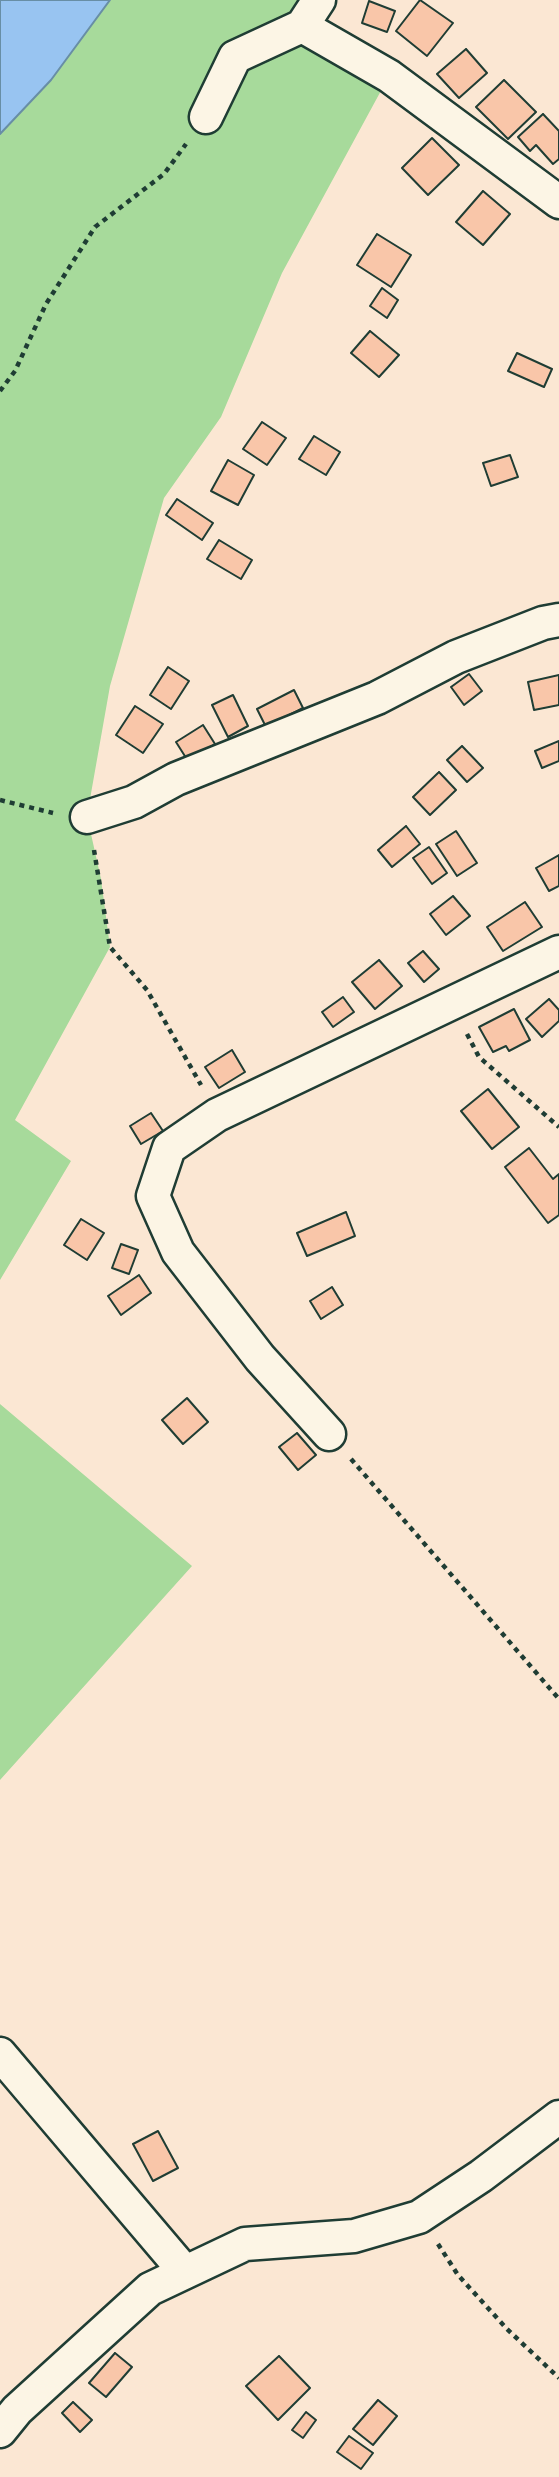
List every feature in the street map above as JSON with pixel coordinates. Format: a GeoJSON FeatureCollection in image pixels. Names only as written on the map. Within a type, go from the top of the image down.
{"type":"FeatureCollection","features":[{"type":"Feature","properties":{"kind":"street"},"geometry":{"type":"LineString","coordinates":[[206,117],[235,58],[311,13],[389,76],[559,202]]}},
{"type":"Feature","properties":{"kind":"street"},"geometry":{"type":"LineString","coordinates":[[87,817],[134,802],[176,779],[377,698],[456,657],[543,624],[559,621]]}},
{"type":"Feature","properties":{"kind":"street"},"geometry":{"type":"LineString","coordinates":[[329,1434],[260,1358],[178,1252],[153,1196],[169,1148],[216,1115],[451,1006],[559,952]]}},
{"type":"Feature","properties":{"kind":"street"},"geometry":{"type":"LineString","coordinates":[[0,2054],[185,2272]]}},
{"type":"Feature","properties":{"kind":"street"},"geometry":{"type":"LineString","coordinates":[[0,2431],[17,2410],[150,2289],[245,2244],[354,2236],[419,2217],[481,2176],[559,2117]]}},
{"type":"Feature","properties":{"kind":"path"},"geometry":{"type":"LineString","coordinates":[[0,391],[15,371],[46,304],[95,226],[164,174],[206,117]]}},
{"type":"Feature","properties":{"kind":"path"},"geometry":{"type":"LineString","coordinates":[[0,800],[39,811],[87,817],[110,947],[147,990],[216,1115]]}},
{"type":"Feature","properties":{"kind":"path"},"geometry":{"type":"LineString","coordinates":[[451,1006],[479,1057],[559,1127]]}},
{"type":"Feature","properties":{"kind":"path"},"geometry":{"type":"LineString","coordinates":[[329,1434],[559,1699]]}},
{"type":"Feature","properties":{"kind":"path"},"geometry":{"type":"LineString","coordinates":[[419,2217],[458,2275],[507,2329],[559,2378]]}},
{"type":"Feature","properties":{"kind":"green space"},"geometry":{"type":"Polygon","coordinates":[[[110,0],[319,0],[303,25],[389,76],[282,273],[221,417],[164,498],[110,686],[87,816],[101,879],[110,947],[15,1120],[71,1161],[0,1280],[0,134],[51,80],[110,0]]]}},
{"type":"Feature","properties":{"kind":"green space"},"geometry":{"type":"Polygon","coordinates":[[[0,1404],[192,1566],[0,1780],[0,1404]]]}},
{"type":"Feature","properties":{"kind":"water"},"geometry":{"type":"Polygon","coordinates":[[[0,0],[110,0],[51,80],[0,134],[0,0]]]}},
{"type":"Feature","properties":{"kind":"building"},"geometry":{"type":"Polygon","coordinates":[[[420,0],[453,23],[427,56],[396,31],[420,0]]]}},
{"type":"Feature","properties":{"kind":"building"},"geometry":{"type":"Polygon","coordinates":[[[369,1],[395,11],[387,32],[362,23],[369,1]]]}},
{"type":"Feature","properties":{"kind":"building"},"geometry":{"type":"Polygon","coordinates":[[[466,49],[487,73],[459,98],[437,74],[466,49]]]}},
{"type":"Feature","properties":{"kind":"building"},"geometry":{"type":"Polygon","coordinates":[[[504,80],[536,112],[508,139],[476,107],[504,80]]]}},
{"type":"Feature","properties":{"kind":"building"},"geometry":{"type":"Polygon","coordinates":[[[543,114],[559,131],[559,159],[553,164],[536,145],[530,151],[518,137],[543,114]]]}},
{"type":"Feature","properties":{"kind":"building"},"geometry":{"type":"Polygon","coordinates":[[[432,138],[459,165],[428,195],[402,168],[432,138]]]}},
{"type":"Feature","properties":{"kind":"building"},"geometry":{"type":"Polygon","coordinates":[[[483,191],[510,214],[483,245],[456,222],[483,191]]]}},
{"type":"Feature","properties":{"kind":"building"},"geometry":{"type":"Polygon","coordinates":[[[377,234],[411,255],[391,287],[357,265],[377,234]]]}},
{"type":"Feature","properties":{"kind":"building"},"geometry":{"type":"Polygon","coordinates":[[[382,288],[398,300],[387,318],[370,306],[382,288]]]}},
{"type":"Feature","properties":{"kind":"building"},"geometry":{"type":"Polygon","coordinates":[[[370,331],[399,355],[379,377],[351,353],[370,331]]]}},
{"type":"Feature","properties":{"kind":"building"},"geometry":{"type":"Polygon","coordinates":[[[517,353],[552,369],[544,387],[508,371],[517,353]]]}},
{"type":"Feature","properties":{"kind":"building"},"geometry":{"type":"Polygon","coordinates":[[[262,422],[286,438],[267,465],[243,449],[262,422]]]}},
{"type":"Feature","properties":{"kind":"building"},"geometry":{"type":"Polygon","coordinates":[[[314,436],[340,452],[326,475],[299,459],[314,436]]]}},
{"type":"Feature","properties":{"kind":"building"},"geometry":{"type":"Polygon","coordinates":[[[510,455],[518,477],[491,486],[483,463],[510,455]]]}},
{"type":"Feature","properties":{"kind":"building"},"geometry":{"type":"Polygon","coordinates":[[[228,460],[254,475],[238,505],[211,491],[228,460]]]}},
{"type":"Feature","properties":{"kind":"building"},"geometry":{"type":"Polygon","coordinates":[[[177,499],[213,523],[202,540],[166,515],[177,499]]]}},
{"type":"Feature","properties":{"kind":"building"},"geometry":{"type":"Polygon","coordinates":[[[219,540],[252,560],[241,579],[207,559],[219,540]]]}},
{"type":"Feature","properties":{"kind":"building"},"geometry":{"type":"Polygon","coordinates":[[[168,667],[189,681],[171,709],[150,695],[168,667]]]}},
{"type":"Feature","properties":{"kind":"building"},"geometry":{"type":"Polygon","coordinates":[[[469,674],[482,691],[464,705],[451,687],[469,674]]]}},
{"type":"Feature","properties":{"kind":"building"},"geometry":{"type":"Polygon","coordinates":[[[559,675],[559,705],[534,710],[528,682],[559,675]]]}},
{"type":"Feature","properties":{"kind":"building"},"geometry":{"type":"Polygon","coordinates":[[[294,690],[303,708],[266,727],[257,709],[294,690]]]}},
{"type":"Feature","properties":{"kind":"building"},"geometry":{"type":"Polygon","coordinates":[[[233,695],[248,726],[228,737],[212,705],[233,695]]]}},
{"type":"Feature","properties":{"kind":"building"},"geometry":{"type":"Polygon","coordinates":[[[135,706],[163,724],[143,753],[116,735],[135,706]]]}},
{"type":"Feature","properties":{"kind":"building"},"geometry":{"type":"Polygon","coordinates":[[[203,725],[215,744],[188,761],[176,742],[203,725]]]}},
{"type":"Feature","properties":{"kind":"building"},"geometry":{"type":"Polygon","coordinates":[[[559,741],[559,761],[542,768],[535,751],[559,741]]]}},
{"type":"Feature","properties":{"kind":"building"},"geometry":{"type":"Polygon","coordinates":[[[462,746],[483,768],[467,782],[447,760],[462,746]]]}},
{"type":"Feature","properties":{"kind":"building"},"geometry":{"type":"Polygon","coordinates":[[[439,772],[456,790],[430,815],[413,797],[439,772]]]}},
{"type":"Feature","properties":{"kind":"building"},"geometry":{"type":"Polygon","coordinates":[[[406,826],[420,844],[392,867],[378,850],[406,826]]]}},
{"type":"Feature","properties":{"kind":"building"},"geometry":{"type":"Polygon","coordinates":[[[456,831],[477,863],[457,876],[436,844],[456,831]]]}},
{"type":"Feature","properties":{"kind":"building"},"geometry":{"type":"Polygon","coordinates":[[[429,847],[447,873],[432,884],[413,858],[429,847]]]}},
{"type":"Feature","properties":{"kind":"building"},"geometry":{"type":"Polygon","coordinates":[[[559,855],[559,886],[549,891],[536,868],[559,855]]]}},
{"type":"Feature","properties":{"kind":"building"},"geometry":{"type":"Polygon","coordinates":[[[453,896],[470,916],[446,935],[430,914],[453,896]]]}},
{"type":"Feature","properties":{"kind":"building"},"geometry":{"type":"Polygon","coordinates":[[[525,902],[542,927],[503,951],[487,927],[525,902]]]}},
{"type":"Feature","properties":{"kind":"building"},"geometry":{"type":"Polygon","coordinates":[[[423,951],[439,969],[424,982],[408,963],[423,951]]]}},
{"type":"Feature","properties":{"kind":"building"},"geometry":{"type":"Polygon","coordinates":[[[379,960],[402,986],[375,1009],[352,982],[379,960]]]}},
{"type":"Feature","properties":{"kind":"building"},"geometry":{"type":"Polygon","coordinates":[[[343,997],[354,1012],[333,1027],[322,1012],[343,997]]]}},
{"type":"Feature","properties":{"kind":"building"},"geometry":{"type":"Polygon","coordinates":[[[549,999],[559,1010],[559,1021],[542,1037],[526,1019],[549,999]]]}},
{"type":"Feature","properties":{"kind":"building"},"geometry":{"type":"Polygon","coordinates":[[[514,1009],[530,1040],[509,1051],[506,1046],[493,1052],[479,1027],[514,1009]]]}},
{"type":"Feature","properties":{"kind":"building"},"geometry":{"type":"Polygon","coordinates":[[[232,1050],[245,1072],[219,1088],[205,1067],[232,1050]]]}},
{"type":"Feature","properties":{"kind":"building"},"geometry":{"type":"Polygon","coordinates":[[[488,1089],[519,1127],[492,1149],[461,1111],[488,1089]]]}},
{"type":"Feature","properties":{"kind":"building"},"geometry":{"type":"Polygon","coordinates":[[[151,1113],[163,1131],[141,1144],[130,1126],[151,1113]]]}},
{"type":"Feature","properties":{"kind":"building"},"geometry":{"type":"Polygon","coordinates":[[[529,1148],[553,1179],[559,1174],[559,1215],[548,1223],[505,1167],[529,1148]]]}},
{"type":"Feature","properties":{"kind":"building"},"geometry":{"type":"Polygon","coordinates":[[[346,1212],[355,1236],[307,1256],[297,1233],[346,1212]]]}},
{"type":"Feature","properties":{"kind":"building"},"geometry":{"type":"Polygon","coordinates":[[[81,1219],[104,1233],[87,1260],[64,1245],[81,1219]]]}},
{"type":"Feature","properties":{"kind":"building"},"geometry":{"type":"Polygon","coordinates":[[[121,1244],[138,1250],[129,1274],[112,1268],[121,1244]]]}},
{"type":"Feature","properties":{"kind":"building"},"geometry":{"type":"Polygon","coordinates":[[[139,1275],[151,1293],[121,1315],[108,1296],[139,1275]]]}},
{"type":"Feature","properties":{"kind":"building"},"geometry":{"type":"Polygon","coordinates":[[[332,1287],[343,1305],[321,1319],[310,1301],[332,1287]]]}},
{"type":"Feature","properties":{"kind":"building"},"geometry":{"type":"Polygon","coordinates":[[[187,1398],[208,1422],[183,1444],[162,1420],[187,1398]]]}},
{"type":"Feature","properties":{"kind":"building"},"geometry":{"type":"Polygon","coordinates":[[[297,1433],[316,1455],[298,1470],[279,1447],[297,1433]]]}},
{"type":"Feature","properties":{"kind":"building"},"geometry":{"type":"Polygon","coordinates":[[[158,2131],[178,2168],[153,2181],[133,2144],[158,2131]]]}},
{"type":"Feature","properties":{"kind":"building"},"geometry":{"type":"Polygon","coordinates":[[[115,2353],[132,2367],[106,2397],[89,2383],[115,2353]]]}},
{"type":"Feature","properties":{"kind":"building"},"geometry":{"type":"Polygon","coordinates":[[[279,2356],[310,2388],[278,2420],[246,2386],[279,2356]]]}},
{"type":"Feature","properties":{"kind":"building"},"geometry":{"type":"Polygon","coordinates":[[[378,2400],[397,2416],[373,2445],[353,2429],[378,2400]]]}},
{"type":"Feature","properties":{"kind":"building"},"geometry":{"type":"Polygon","coordinates":[[[73,2402],[92,2420],[80,2432],[62,2413],[73,2402]]]}},
{"type":"Feature","properties":{"kind":"building"},"geometry":{"type":"Polygon","coordinates":[[[306,2412],[316,2420],[303,2438],[292,2430],[306,2412]]]}},
{"type":"Feature","properties":{"kind":"building"},"geometry":{"type":"Polygon","coordinates":[[[349,2436],[373,2453],[361,2469],[337,2452],[349,2436]]]}}]}
